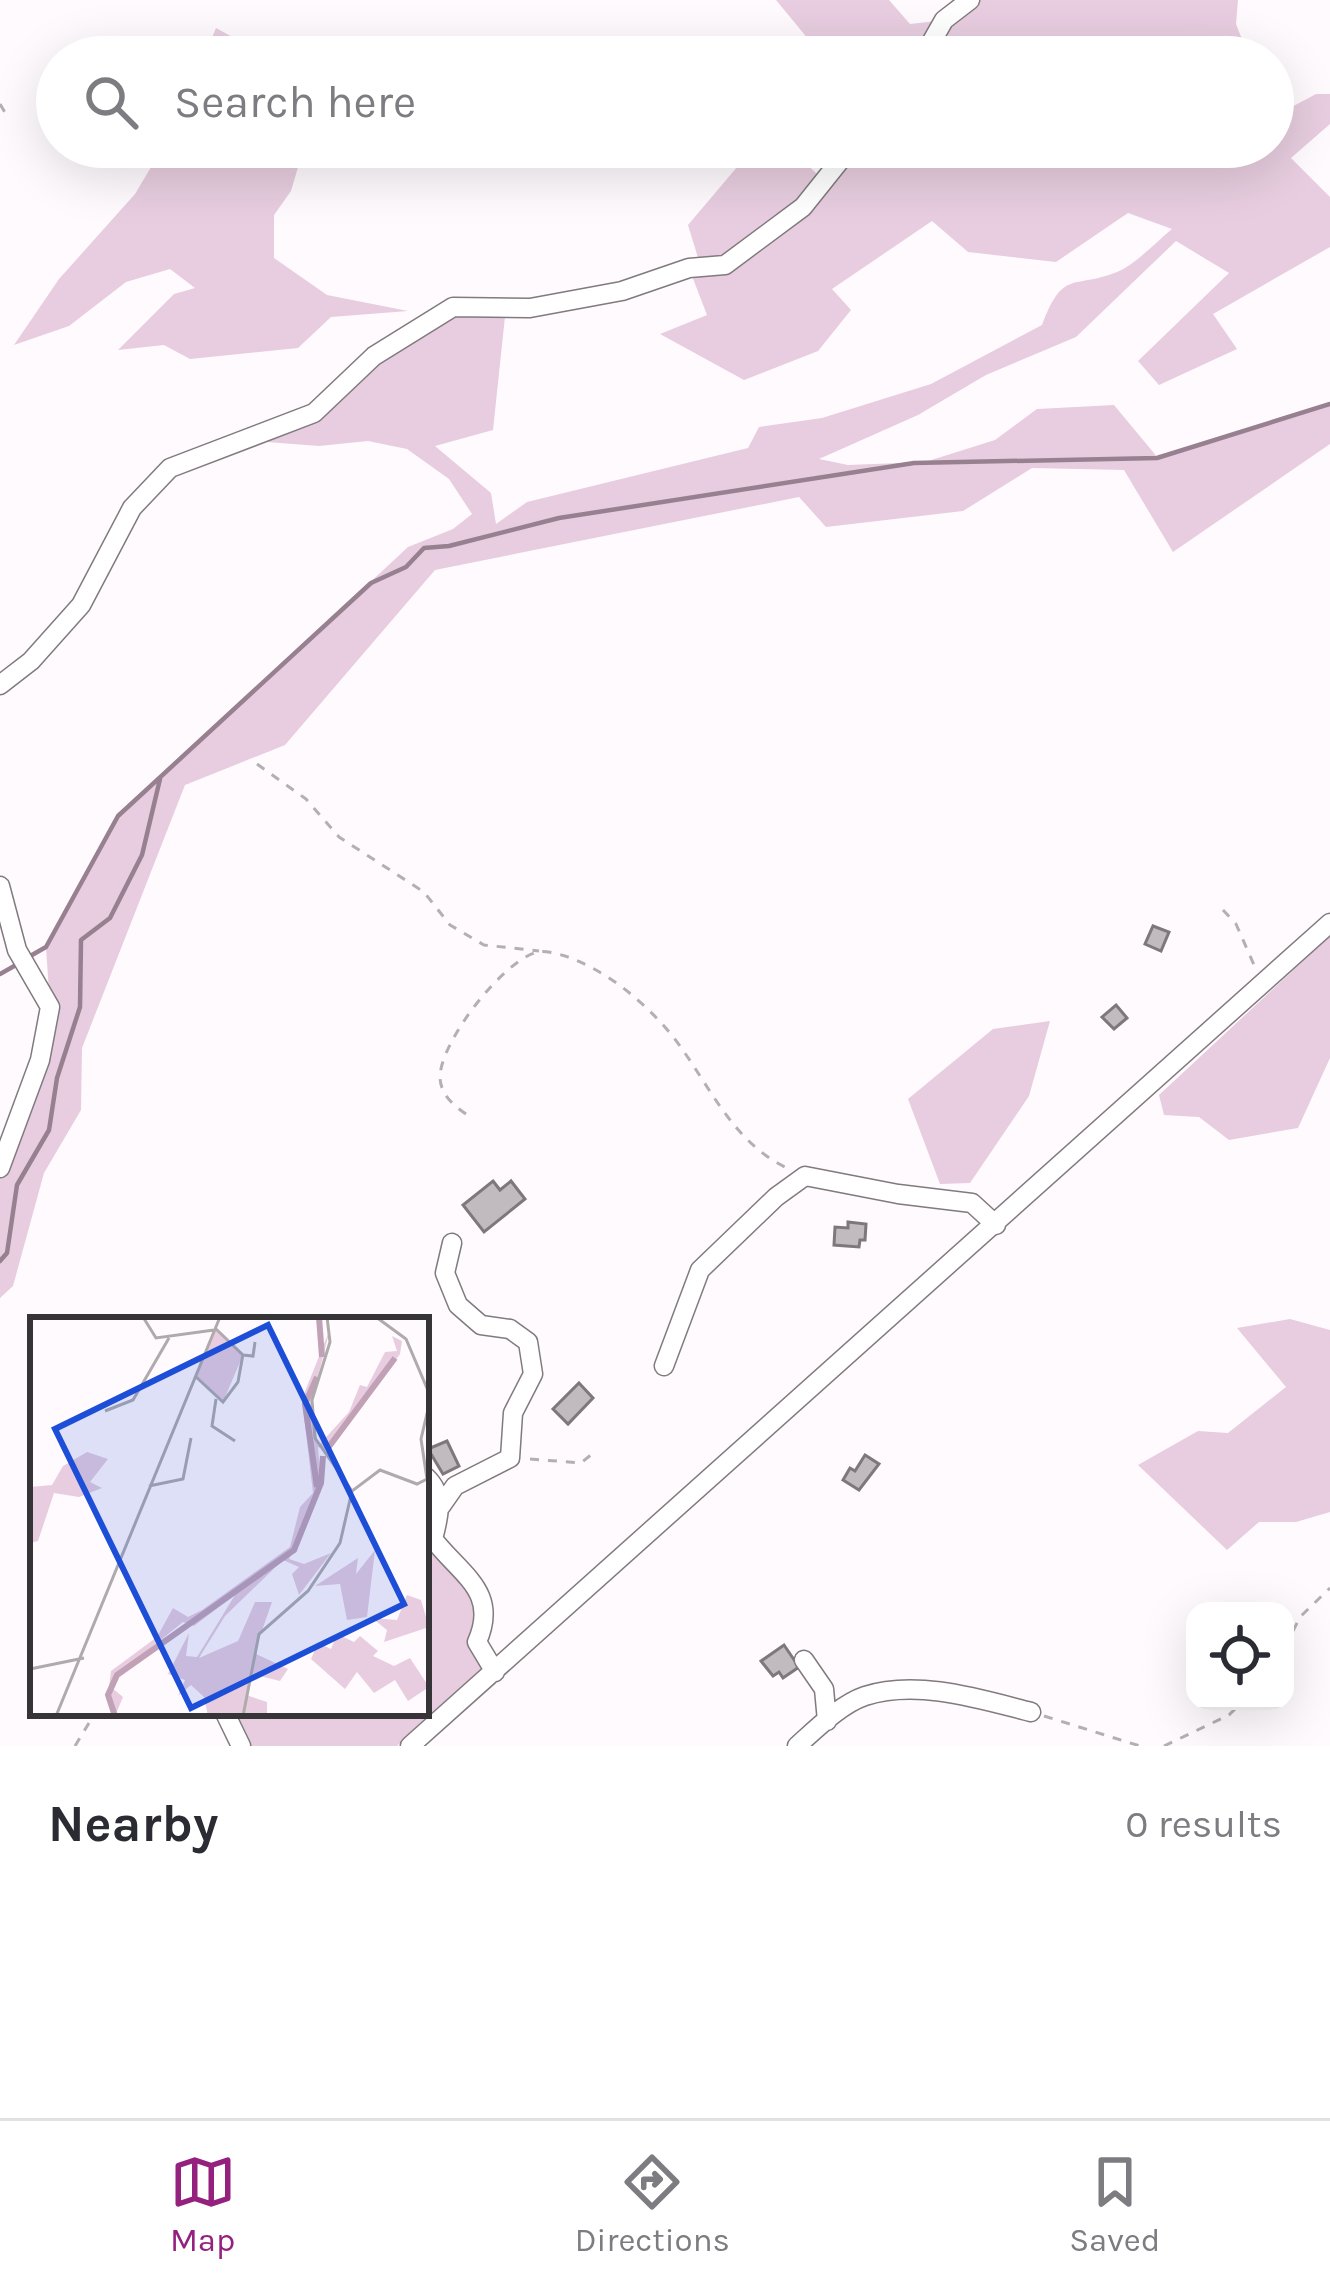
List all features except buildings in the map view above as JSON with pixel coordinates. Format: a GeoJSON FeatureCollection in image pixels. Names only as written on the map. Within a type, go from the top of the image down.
{"type":"FeatureCollection","features":[{"type":"Feature","properties":{"kind":"street"},"geometry":{"type":"LineString","coordinates":[[935,36],[944,20],[970,0]]}},
{"type":"Feature","properties":{"kind":"street"},"geometry":{"type":"LineString","coordinates":[[0,685],[31,661],[81,605],[132,508],[170,468],[314,413],[374,356],[453,307],[530,308],[622,291],[689,268],[725,265],[803,207],[834,168]]}},
{"type":"Feature","properties":{"kind":"street"},"geometry":{"type":"LineString","coordinates":[[0,886],[17,950],[50,1006],[40,1060],[0,1168]]}},
{"type":"Feature","properties":{"kind":"street"},"geometry":{"type":"LineString","coordinates":[[410,1746],[1330,922]]}},
{"type":"Feature","properties":{"kind":"street"},"geometry":{"type":"LineString","coordinates":[[664,1366],[700,1270],[776,1197],[805,1176],[898,1195],[972,1203],[996,1225]]}},
{"type":"Feature","properties":{"kind":"street"},"geometry":{"type":"LineString","coordinates":[[452,1244],[445,1273],[458,1305],[481,1324],[510,1329],[528,1342],[532,1374],[513,1413],[510,1458],[455,1486],[441,1506],[433,1538],[484,1598],[488,1618],[477,1642],[495,1672]]}},
{"type":"Feature","properties":{"kind":"street"},"geometry":{"type":"LineString","coordinates":[[429,1480],[441,1506]]}},
{"type":"Feature","properties":{"kind":"street"},"geometry":{"type":"LineString","coordinates":[[804,1660],[824,1690],[826,1721]]}},
{"type":"Feature","properties":{"kind":"street"},"geometry":{"type":"LineString","coordinates":[[797,1746],[863,1696],[915,1690],[973,1697],[1031,1712]]}},
{"type":"Feature","properties":{"kind":"street"},"geometry":{"type":"LineString","coordinates":[[226,1716],[241,1746]]}},
{"type":"Feature","properties":{"kind":"path"},"geometry":{"type":"LineString","coordinates":[[0,104],[7,116]]}},
{"type":"Feature","properties":{"kind":"path"},"geometry":{"type":"LineString","coordinates":[[256,764],[306,799],[339,837],[424,892],[450,925],[484,945],[567,956],[644,1005],[676,1041],[729,1120],[767,1158],[805,1176]]}},
{"type":"Feature","properties":{"kind":"path"},"geometry":{"type":"LineString","coordinates":[[1223,910],[1236,924],[1265,982]]}},
{"type":"Feature","properties":{"kind":"path"},"geometry":{"type":"LineString","coordinates":[[466,1114],[450,1103],[440,1078],[450,1048],[487,991],[514,963],[541,951]]}},
{"type":"Feature","properties":{"kind":"path"},"geometry":{"type":"LineString","coordinates":[[510,1458],[581,1463],[592,1454]]}},
{"type":"Feature","properties":{"kind":"path"},"geometry":{"type":"LineString","coordinates":[[1294,1629],[1330,1588]]}},
{"type":"Feature","properties":{"kind":"path"},"geometry":{"type":"LineString","coordinates":[[1164,1746],[1234,1710]]}},
{"type":"Feature","properties":{"kind":"path"},"geometry":{"type":"LineString","coordinates":[[1031,1712],[1140,1746]]}},
{"type":"Feature","properties":{"kind":"path"},"geometry":{"type":"LineString","coordinates":[[75,1746],[93,1716]]}},
{"type":"Feature","properties":{"kind":"shaded area"},"geometry":{"type":"Polygon","coordinates":[[[776,0],[889,0],[910,24],[937,21],[970,0],[1238,0],[1236,24],[1241,36],[806,36],[776,0]]]}},
{"type":"Feature","properties":{"kind":"shaded area"},"geometry":{"type":"Polygon","coordinates":[[[1316,94],[1330,94],[1330,124],[1294,155],[1294,106],[1316,94]]]}},
{"type":"Feature","properties":{"kind":"shaded area"},"geometry":{"type":"Polygon","coordinates":[[[1294,161],[1330,197],[1330,247],[1213,314],[1237,349],[1159,385],[1138,361],[1229,273],[1176,241],[1076,337],[986,375],[918,415],[819,459],[848,465],[925,462],[995,440],[1037,409],[1114,405],[1158,458],[1330,404],[1330,444],[1173,552],[1124,470],[1032,468],[963,511],[826,527],[799,497],[435,570],[285,745],[185,785],[82,1048],[81,1110],[44,1173],[13,1286],[0,1298],[0,1168],[50,1007],[46,947],[118,817],[408,547],[453,529],[472,514],[449,479],[407,449],[368,441],[319,446],[242,440],[314,413],[453,307],[506,307],[493,430],[435,446],[491,493],[496,524],[527,502],[748,448],[759,427],[822,418],[931,384],[1042,325],[1064,288],[1124,268],[1172,229],[1128,213],[1056,262],[968,252],[932,221],[832,289],[851,310],[818,351],[744,380],[660,334],[707,315],[692,276],[812,209],[845,168],[1294,168],[1294,161]]]}},
{"type":"Feature","properties":{"kind":"shaded area"},"geometry":{"type":"Polygon","coordinates":[[[150,168],[298,168],[291,191],[274,215],[274,258],[327,295],[408,311],[331,317],[298,348],[190,359],[164,345],[118,350],[174,294],[195,288],[170,269],[126,282],[69,326],[14,345],[59,279],[135,194],[150,168]]]}},
{"type":"Feature","properties":{"kind":"shaded area"},"geometry":{"type":"Polygon","coordinates":[[[736,168],[811,168],[819,176],[750,241],[716,257],[699,261],[688,225],[736,168]]]}},
{"type":"Feature","properties":{"kind":"shaded area"},"geometry":{"type":"Polygon","coordinates":[[[1330,936],[1330,1058],[1298,1128],[1229,1140],[1199,1117],[1164,1115],[1159,1095],[1330,936]]]}},
{"type":"Feature","properties":{"kind":"shaded area"},"geometry":{"type":"Polygon","coordinates":[[[1050,1021],[1029,1096],[970,1183],[940,1184],[908,1099],[993,1029],[1050,1021]]]}},
{"type":"Feature","properties":{"kind":"shaded area"},"geometry":{"type":"Polygon","coordinates":[[[1290,1319],[1330,1330],[1330,1512],[1296,1522],[1259,1522],[1227,1550],[1138,1465],[1198,1431],[1228,1433],[1286,1387],[1237,1328],[1290,1319]]]}},
{"type":"Feature","properties":{"kind":"shaded area"},"geometry":{"type":"Polygon","coordinates":[[[429,1479],[433,1482],[433,1539],[484,1598],[477,1642],[491,1664],[397,1746],[241,1746],[226,1716],[429,1716],[429,1479]]]}},
{"type":"Feature","properties":{"kind":"waterway"},"geometry":{"type":"LineString","coordinates":[[25,959],[46,947],[118,816],[371,583],[406,567],[424,548],[559,518],[914,463],[1157,458],[1330,404]]}},
{"type":"Feature","properties":{"kind":"waterway"},"geometry":{"type":"LineString","coordinates":[[0,1261],[7,1253],[17,1185],[49,1130],[57,1078],[80,1007],[81,940],[110,918],[142,855],[160,779]]}},
{"type":"Feature","properties":{"kind":"waterway"},"geometry":{"type":"LineString","coordinates":[[0,974],[16,965]]}}]}
